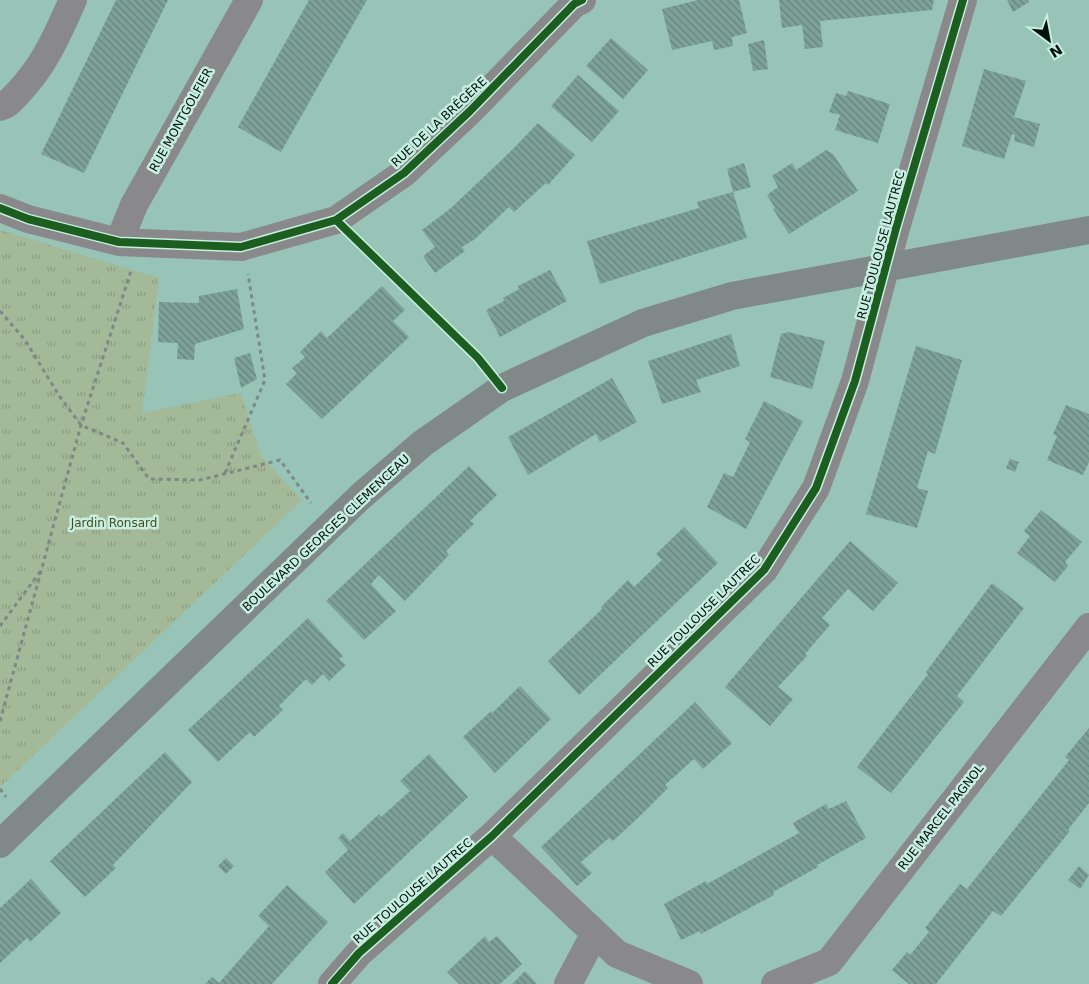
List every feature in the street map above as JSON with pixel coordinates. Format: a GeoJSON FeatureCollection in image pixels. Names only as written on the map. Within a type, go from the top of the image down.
{"type":"FeatureCollection","features":[{"type":"Feature","properties":{"kind":"main road","name":"BOULEVARD GEORGES CLEMENCEAU"},"geometry":{"type":"LineString","coordinates":[[0,844],[329,527],[423,443],[502,388],[643,323],[732,296],[886,266],[1089,230]]}},
{"type":"Feature","properties":{"kind":"street"},"geometry":{"type":"LineString","coordinates":[[0,108],[6,106],[48,56],[73,0]]}},
{"type":"Feature","properties":{"kind":"street","name":"RUE MONTGOLFIER"},"geometry":{"type":"LineString","coordinates":[[129,242],[134,204],[249,0]]}},
{"type":"Feature","properties":{"kind":"street","name":"RUE DE LA BRÉGÈRE"},"geometry":{"type":"LineString","coordinates":[[0,208],[28,219],[129,242],[241,247],[336,220],[404,173],[470,111],[574,4],[582,0]]}},
{"type":"Feature","properties":{"kind":"street","name":"RUE TOULOUSE LAUTREC"},"geometry":{"type":"LineString","coordinates":[[332,984],[359,953],[492,836],[764,570],[816,488],[858,372],[886,266],[962,0]]}},
{"type":"Feature","properties":{"kind":"street","name":"RUE MARCEL PAGNOL"},"geometry":{"type":"LineString","coordinates":[[775,984],[829,962],[1089,626]]}},
{"type":"Feature","properties":{"kind":"street"},"geometry":{"type":"LineString","coordinates":[[492,836],[617,954],[689,984]]}},
{"type":"Feature","properties":{"kind":"street"},"geometry":{"type":"LineString","coordinates":[[568,984],[595,933]]}},
{"type":"Feature","properties":{"kind":"path"},"geometry":{"type":"LineString","coordinates":[[0,721],[44,566],[129,242]]}},
{"type":"Feature","properties":{"kind":"path"},"geometry":{"type":"LineString","coordinates":[[225,473],[265,380],[250,283],[241,247]]}},
{"type":"Feature","properties":{"kind":"path"},"geometry":{"type":"LineString","coordinates":[[0,310],[24,340],[60,397],[81,425],[123,443],[149,479],[200,480],[280,460],[329,527]]}},
{"type":"Feature","properties":{"kind":"path"},"geometry":{"type":"LineString","coordinates":[[0,626],[44,566]]}},
{"type":"Feature","properties":{"kind":"green space","name":"Jardin Ronsard"},"geometry":{"type":"Polygon","coordinates":[[[0,230],[159,278],[142,413],[241,393],[261,456],[302,500],[0,787],[0,230]]]}},
{"type":"Feature","properties":{"kind":"building"},"geometry":{"type":"Polygon","coordinates":[[[116,0],[168,0],[84,173],[41,154],[116,0]]]}},
{"type":"Feature","properties":{"kind":"building"},"geometry":{"type":"Polygon","coordinates":[[[309,0],[367,0],[281,152],[238,127],[309,0]]]}},
{"type":"Feature","properties":{"kind":"building"},"geometry":{"type":"Polygon","coordinates":[[[698,0],[739,0],[747,33],[732,37],[733,46],[714,50],[712,41],[672,50],[662,9],[698,0]]]}},
{"type":"Feature","properties":{"kind":"building"},"geometry":{"type":"Polygon","coordinates":[[[779,0],[934,0],[932,10],[820,21],[823,47],[805,49],[802,25],[782,28],[779,0]]]}},
{"type":"Feature","properties":{"kind":"building"},"geometry":{"type":"Polygon","coordinates":[[[1007,0],[1028,0],[1029,2],[1013,12],[1007,0]]]}},
{"type":"Feature","properties":{"kind":"building"},"geometry":{"type":"Polygon","coordinates":[[[611,38],[648,70],[623,99],[586,66],[611,38]]]}},
{"type":"Feature","properties":{"kind":"building"},"geometry":{"type":"Polygon","coordinates":[[[764,40],[768,69],[753,71],[748,44],[764,40]]]}},
{"type":"Feature","properties":{"kind":"building"},"geometry":{"type":"Polygon","coordinates":[[[984,69],[1026,81],[1014,117],[1040,124],[1034,147],[1014,141],[1015,135],[1012,134],[1004,159],[962,146],[984,69]]]}},
{"type":"Feature","properties":{"kind":"building"},"geometry":{"type":"Polygon","coordinates":[[[578,75],[619,111],[592,142],[551,106],[578,75]]]}},
{"type":"Feature","properties":{"kind":"building"},"geometry":{"type":"Polygon","coordinates":[[[848,91],[890,104],[878,143],[835,130],[840,115],[829,112],[836,93],[846,96],[848,91]]]}},
{"type":"Feature","properties":{"kind":"building"},"geometry":{"type":"Polygon","coordinates":[[[538,123],[575,155],[548,185],[546,183],[514,212],[509,207],[475,239],[462,247],[465,251],[435,273],[423,256],[435,247],[422,230],[451,208],[538,123]]]}},
{"type":"Feature","properties":{"kind":"building"},"geometry":{"type":"Polygon","coordinates":[[[826,150],[833,154],[858,191],[789,234],[773,209],[775,208],[767,195],[778,187],[772,176],[792,163],[796,170],[826,150]]]}},
{"type":"Feature","properties":{"kind":"building"},"geometry":{"type":"Polygon","coordinates":[[[744,163],[751,187],[733,192],[727,169],[744,163]]]}},
{"type":"Feature","properties":{"kind":"building"},"geometry":{"type":"Polygon","coordinates":[[[733,192],[747,238],[600,284],[587,241],[699,208],[697,202],[733,192]]]}},
{"type":"Feature","properties":{"kind":"building"},"geometry":{"type":"Polygon","coordinates":[[[550,270],[567,301],[500,337],[486,310],[504,301],[503,298],[519,289],[518,286],[550,270]]]}},
{"type":"Feature","properties":{"kind":"building"},"geometry":{"type":"Polygon","coordinates":[[[382,286],[405,310],[393,321],[409,337],[322,419],[286,384],[297,373],[292,368],[305,357],[300,352],[321,331],[327,338],[382,286]]]}},
{"type":"Feature","properties":{"kind":"building"},"geometry":{"type":"Polygon","coordinates":[[[237,289],[244,329],[195,344],[194,360],[177,359],[178,343],[158,342],[159,302],[199,303],[199,296],[237,289]]]}},
{"type":"Feature","properties":{"kind":"building"},"geometry":{"type":"Polygon","coordinates":[[[788,332],[825,341],[812,389],[770,377],[781,334],[788,332]]]}},
{"type":"Feature","properties":{"kind":"building"},"geometry":{"type":"Polygon","coordinates":[[[731,334],[740,366],[696,380],[701,392],[662,404],[648,361],[731,334]]]}},
{"type":"Feature","properties":{"kind":"building"},"geometry":{"type":"Polygon","coordinates":[[[916,346],[962,360],[935,454],[928,451],[917,488],[928,491],[917,528],[866,514],[916,346]]]}},
{"type":"Feature","properties":{"kind":"building"},"geometry":{"type":"Polygon","coordinates":[[[250,353],[257,379],[241,388],[234,358],[250,353]]]}},
{"type":"Feature","properties":{"kind":"building"},"geometry":{"type":"Polygon","coordinates":[[[612,378],[637,422],[600,442],[596,434],[528,475],[508,437],[612,378]]]}},
{"type":"Feature","properties":{"kind":"building"},"geometry":{"type":"Polygon","coordinates":[[[764,401],[803,421],[746,529],[707,507],[724,473],[733,477],[750,442],[745,439],[764,401]]]}},
{"type":"Feature","properties":{"kind":"building"},"geometry":{"type":"Polygon","coordinates":[[[1066,405],[1089,414],[1089,462],[1083,475],[1047,460],[1057,436],[1053,434],[1066,405]]]}},
{"type":"Feature","properties":{"kind":"building"},"geometry":{"type":"Polygon","coordinates":[[[1010,459],[1019,462],[1015,472],[1006,468],[1010,459]]]}},
{"type":"Feature","properties":{"kind":"building"},"geometry":{"type":"Polygon","coordinates":[[[469,466],[497,495],[470,521],[474,524],[446,551],[449,555],[405,601],[379,575],[371,584],[396,611],[364,640],[326,601],[469,466]]]}},
{"type":"Feature","properties":{"kind":"building"},"geometry":{"type":"Polygon","coordinates":[[[1041,510],[1082,542],[1065,562],[1068,566],[1055,582],[1017,553],[1030,536],[1024,531],[1041,510]]]}},
{"type":"Feature","properties":{"kind":"building"},"geometry":{"type":"Polygon","coordinates":[[[684,527],[718,563],[579,695],[548,661],[602,609],[601,607],[628,580],[634,587],[662,560],[656,554],[684,527]]]}},
{"type":"Feature","properties":{"kind":"building"},"geometry":{"type":"Polygon","coordinates":[[[850,541],[898,583],[873,611],[848,589],[822,618],[830,625],[805,654],[807,656],[778,687],[793,699],[770,726],[725,687],[850,541]]]}},
{"type":"Feature","properties":{"kind":"building"},"geometry":{"type":"Polygon","coordinates":[[[992,583],[1024,608],[957,696],[964,702],[891,793],[857,767],[928,674],[926,672],[992,583]]]}},
{"type":"Feature","properties":{"kind":"building"},"geometry":{"type":"Polygon","coordinates":[[[308,618],[343,656],[339,659],[346,665],[329,681],[323,674],[312,685],[306,679],[279,706],[283,710],[254,737],[250,732],[218,762],[188,730],[308,618]]]}},
{"type":"Feature","properties":{"kind":"building"},"geometry":{"type":"Polygon","coordinates":[[[520,686],[551,719],[495,773],[463,737],[520,686]]]}},
{"type":"Feature","properties":{"kind":"building"},"geometry":{"type":"Polygon","coordinates":[[[695,702],[732,743],[703,769],[694,759],[665,785],[668,788],[613,841],[609,838],[581,862],[592,873],[577,886],[541,847],[695,702]]]}},
{"type":"Feature","properties":{"kind":"building"},"geometry":{"type":"Polygon","coordinates":[[[1089,728],[1089,803],[1068,830],[1070,831],[1001,916],[993,911],[936,984],[909,984],[892,970],[907,952],[910,955],[929,932],[925,928],[960,884],[967,889],[1069,760],[1065,757],[1089,728]]]}},
{"type":"Feature","properties":{"kind":"building"},"geometry":{"type":"Polygon","coordinates":[[[165,752],[192,782],[113,865],[116,868],[85,897],[50,861],[165,752]]]}},
{"type":"Feature","properties":{"kind":"building"},"geometry":{"type":"Polygon","coordinates":[[[429,754],[468,797],[354,904],[325,872],[348,850],[338,838],[343,833],[350,841],[379,814],[381,817],[410,791],[400,781],[429,754]]]}},
{"type":"Feature","properties":{"kind":"building"},"geometry":{"type":"Polygon","coordinates":[[[846,801],[866,838],[773,892],[774,895],[701,934],[700,931],[681,940],[664,904],[706,881],[707,884],[799,833],[793,823],[826,804],[829,809],[846,801]]]}},
{"type":"Feature","properties":{"kind":"building"},"geometry":{"type":"Polygon","coordinates":[[[226,858],[234,866],[226,874],[218,866],[226,858]]]}},
{"type":"Feature","properties":{"kind":"building"},"geometry":{"type":"Polygon","coordinates":[[[1079,866],[1089,875],[1080,889],[1068,880],[1079,866]]]}},
{"type":"Feature","properties":{"kind":"building"},"geometry":{"type":"Polygon","coordinates":[[[31,879],[61,913],[30,942],[27,938],[0,963],[0,908],[31,879]]]}},
{"type":"Feature","properties":{"kind":"building"},"geometry":{"type":"Polygon","coordinates":[[[287,885],[328,922],[272,984],[205,984],[212,977],[219,983],[269,926],[258,916],[287,885]]]}},
{"type":"Feature","properties":{"kind":"building"},"geometry":{"type":"Polygon","coordinates":[[[485,936],[489,942],[497,936],[522,964],[500,984],[459,984],[447,972],[485,936]]]}},
{"type":"Feature","properties":{"kind":"building"},"geometry":{"type":"Polygon","coordinates":[[[525,971],[537,984],[512,984],[525,971]]]}},
{"type":"Feature","properties":{"kind":"cycle path"},"geometry":{"type":"LineString","coordinates":[[0,208],[28,219],[119,242],[241,247],[336,220],[404,173],[470,111],[574,4],[582,0]]}},
{"type":"Feature","properties":{"kind":"cycle path"},"geometry":{"type":"LineString","coordinates":[[332,984],[359,953],[492,836],[764,570],[816,488],[855,381],[896,228],[963,0]]}},
{"type":"Feature","properties":{"kind":"cycle path"},"geometry":{"type":"LineString","coordinates":[[336,220],[478,358],[502,388]]}}]}
